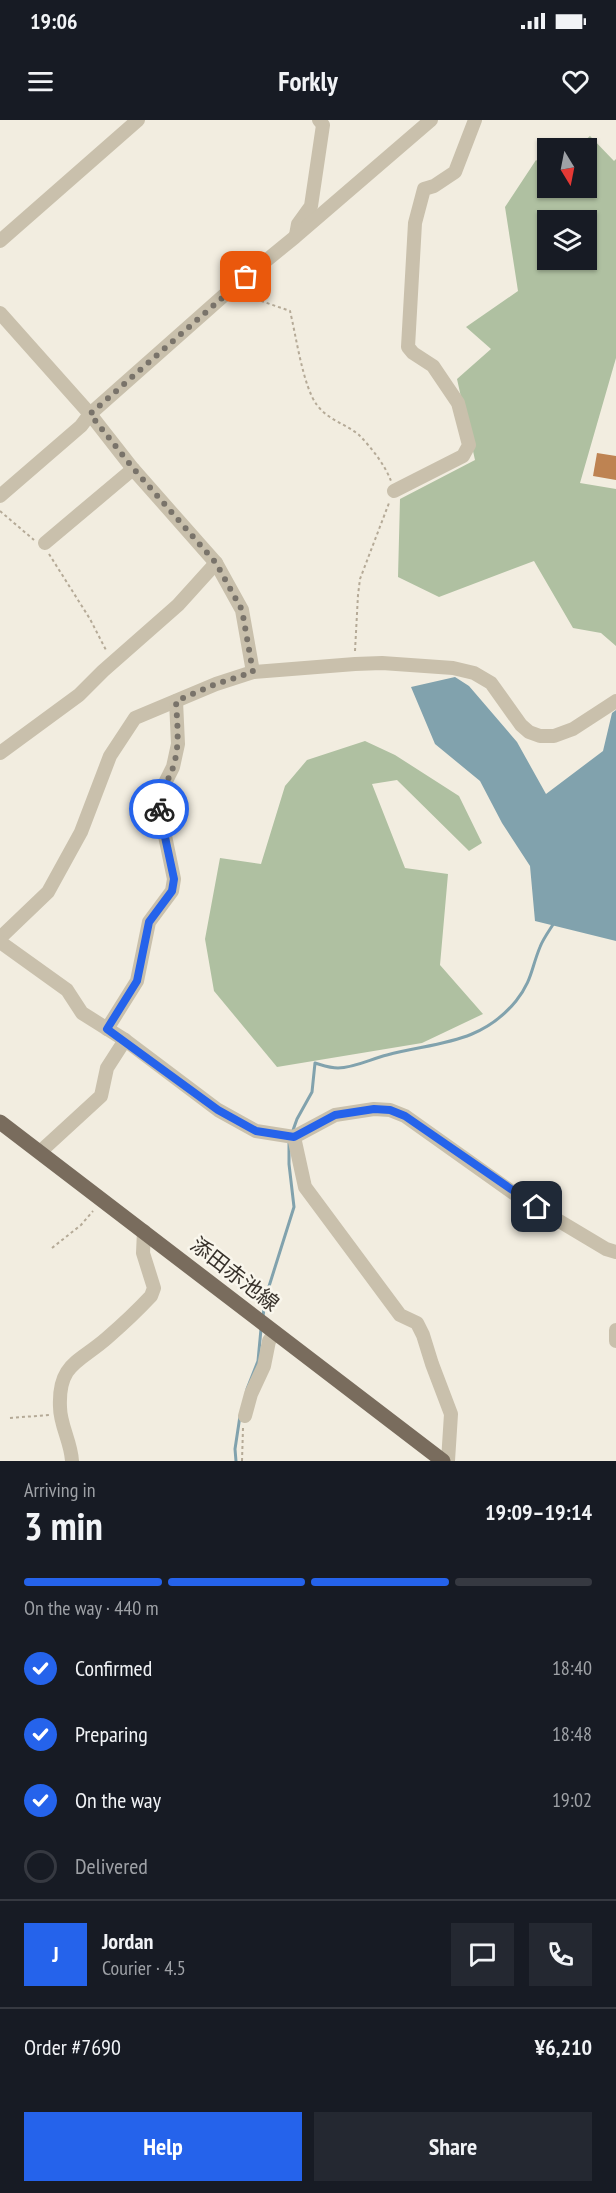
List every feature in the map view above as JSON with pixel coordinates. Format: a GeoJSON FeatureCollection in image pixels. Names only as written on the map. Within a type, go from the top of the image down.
{"type":"FeatureCollection","features":[{"type":"Feature","properties":{"kind":"main road","name":"添田赤池線"},"geometry":{"type":"LineString","coordinates":[[0,1122],[443,1461]]}},
{"type":"Feature","properties":{"kind":"street"},"geometry":{"type":"LineString","coordinates":[[0,241],[138,120]]}},
{"type":"Feature","properties":{"kind":"street"},"geometry":{"type":"LineString","coordinates":[[295,237],[298,224],[311,206],[323,125],[320,120]]}},
{"type":"Feature","properties":{"kind":"street"},"geometry":{"type":"LineString","coordinates":[[0,496],[81,426],[90,414],[230,290],[431,120]]}},
{"type":"Feature","properties":{"kind":"street"},"geometry":{"type":"LineString","coordinates":[[394,491],[463,456],[469,445],[458,403],[433,366],[408,347],[415,223],[421,198],[424,189],[434,186],[455,172],[475,120]]}},
{"type":"Feature","properties":{"kind":"street"},"geometry":{"type":"LineString","coordinates":[[0,313],[90,414],[133,468],[216,563],[242,610],[253,672]]}},
{"type":"Feature","properties":{"kind":"street"},"geometry":{"type":"LineString","coordinates":[[42,545],[133,468]]}},
{"type":"Feature","properties":{"kind":"street"},"geometry":{"type":"LineString","coordinates":[[0,753],[79,695],[178,605],[216,563]]}},
{"type":"Feature","properties":{"kind":"street"},"geometry":{"type":"LineString","coordinates":[[616,701],[573,729],[554,736],[540,736],[529,732],[521,724],[491,683],[474,673],[453,668],[415,664],[355,664],[253,672],[216,684],[135,718],[110,756],[81,831],[48,892],[0,940],[67,990],[82,1012],[125,1040],[218,1110],[256,1131],[294,1137],[335,1115],[374,1109],[390,1110],[405,1116],[519,1197],[606,1249],[616,1252]]}},
{"type":"Feature","properties":{"kind":"street"},"geometry":{"type":"LineString","coordinates":[[107,1029],[137,981],[149,922],[172,891],[174,879],[159,807],[160,793],[173,767],[178,744],[176,701]]}},
{"type":"Feature","properties":{"kind":"street"},"geometry":{"type":"LineString","coordinates":[[40,1152],[101,1096],[107,1068],[125,1040]]}},
{"type":"Feature","properties":{"kind":"street"},"geometry":{"type":"LineString","coordinates":[[294,1137],[305,1187],[400,1315],[417,1323],[423,1335],[451,1414],[448,1461]]}},
{"type":"Feature","properties":{"kind":"street"},"geometry":{"type":"LineString","coordinates":[[72,1461],[72,1451],[61,1415],[59,1397],[64,1377],[71,1365],[105,1340],[151,1296],[154,1288],[143,1253],[144,1231]]}},
{"type":"Feature","properties":{"kind":"street"},"geometry":{"type":"LineString","coordinates":[[616,1330],[616,1341]]}},
{"type":"Feature","properties":{"kind":"street"},"geometry":{"type":"LineString","coordinates":[[245,1416],[251,1394],[264,1366],[269,1341],[275,1332]]}},
{"type":"Feature","properties":{"kind":"path"},"geometry":{"type":"LineString","coordinates":[[230,290],[290,311],[309,387],[316,405],[330,418],[358,435],[384,465],[391,478],[394,491],[360,579],[355,664]]}},
{"type":"Feature","properties":{"kind":"path"},"geometry":{"type":"LineString","coordinates":[[0,511],[42,545],[53,557],[107,652],[103,671]]}},
{"type":"Feature","properties":{"kind":"path"},"geometry":{"type":"LineString","coordinates":[[52,1248],[81,1224],[103,1200]]}},
{"type":"Feature","properties":{"kind":"path"},"geometry":{"type":"LineString","coordinates":[[10,1418],[61,1415]]}},
{"type":"Feature","properties":{"kind":"path"},"geometry":{"type":"LineString","coordinates":[[242,1461],[245,1416]]}},
{"type":"Feature","properties":{"kind":"green space"},"geometry":{"type":"Polygon","coordinates":[[[597,143],[614,161],[616,159],[616,358],[580,483],[616,489],[616,646],[601,633],[573,628],[534,561],[439,597],[398,577],[400,499],[475,460],[457,379],[491,349],[466,327],[518,291],[505,207],[536,160],[537,198],[597,198],[597,143]]]}},
{"type":"Feature","properties":{"kind":"green space"},"geometry":{"type":"Polygon","coordinates":[[[365,741],[395,755],[459,796],[482,843],[469,851],[397,780],[372,784],[405,868],[448,874],[440,965],[483,1014],[422,1043],[277,1067],[214,991],[205,939],[220,858],[261,864],[285,786],[307,760],[365,741]]]}},
{"type":"Feature","properties":{"kind":"water"},"geometry":{"type":"Polygon","coordinates":[[[455,677],[469,686],[517,742],[546,794],[603,751],[612,713],[616,710],[616,941],[535,921],[530,866],[502,823],[480,781],[435,744],[411,687],[455,677]]]}},
{"type":"Feature","properties":{"kind":"building"},"geometry":{"type":"Polygon","coordinates":[[[597,453],[616,456],[616,480],[593,476],[597,453]]]}},
{"type":"Feature","properties":{"kind":"waterway"},"geometry":{"type":"LineString","coordinates":[[292,1133],[312,1092],[315,1063],[335,1068],[350,1067],[387,1055],[456,1040],[487,1026],[502,1015],[521,994],[541,944],[554,923]]}},
{"type":"Feature","properties":{"kind":"waterway"},"geometry":{"type":"LineString","coordinates":[[263,1317],[265,1299],[294,1207],[289,1143]]}},
{"type":"Feature","properties":{"kind":"waterway"},"geometry":{"type":"LineString","coordinates":[[247,1389],[258,1361],[261,1329]]}},
{"type":"Feature","properties":{"kind":"waterway"},"geometry":{"type":"LineString","coordinates":[[236,1461],[235,1449],[240,1416]]}},
{"type":"Feature","properties":{"kind":"way so far"},"geometry":{"type":"LineString","coordinates":[[159,809],[160,793],[173,767],[178,744],[176,701],[216,684],[253,672],[246,631],[242,610],[216,563],[133,468],[90,414],[246,277]]}},
{"type":"Feature","properties":{"kind":"route"},"geometry":{"type":"LineString","coordinates":[[159,809],[174,879],[172,891],[149,922],[137,981],[107,1029],[218,1110],[256,1131],[294,1137],[335,1115],[374,1109],[390,1110],[405,1116],[519,1197],[537,1207]]}}]}
